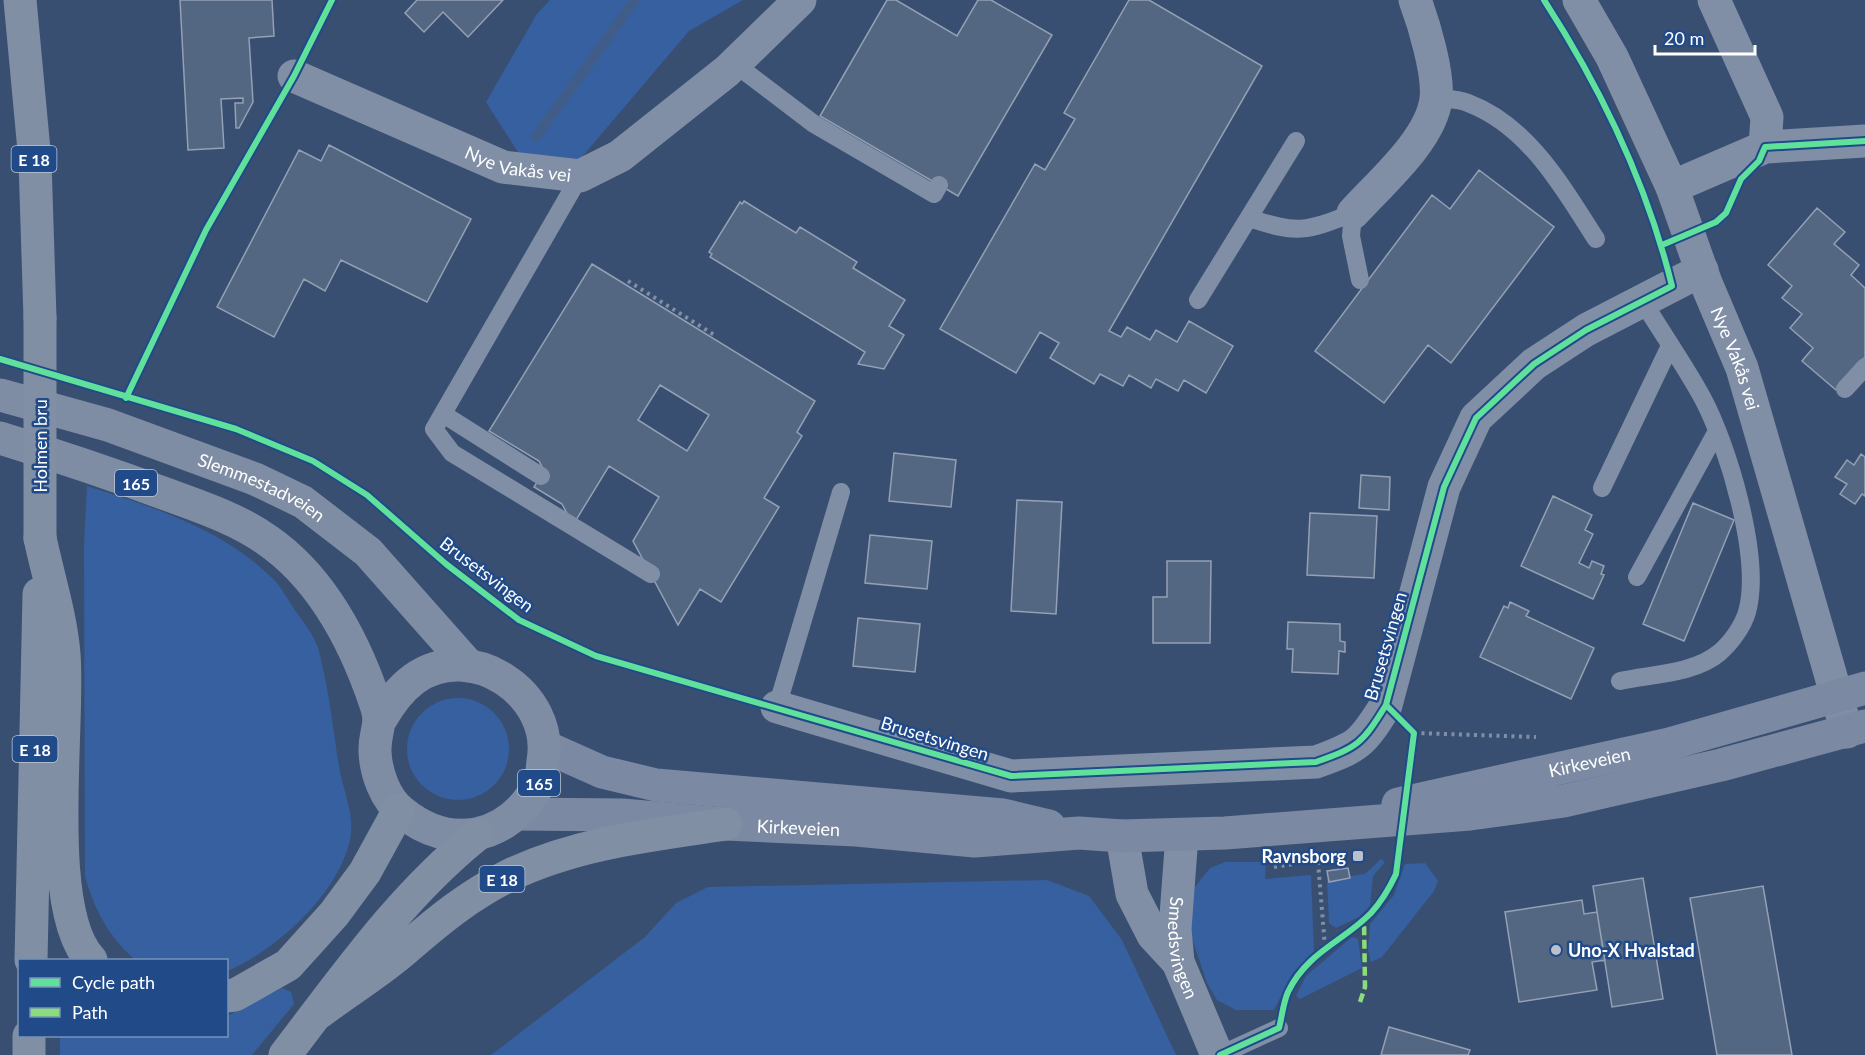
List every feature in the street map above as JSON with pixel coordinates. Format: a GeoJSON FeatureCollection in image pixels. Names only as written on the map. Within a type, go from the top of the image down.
{"type":"FeatureCollection","features":[{"type":"Feature","properties":{"kind":"highway","name":"Holmen bru"},"geometry":{"type":"LineString","coordinates":[[20,0],[34,161],[40,318],[40,538]]}},
{"type":"Feature","properties":{"kind":"highway","name":"E 18"},"geometry":{"type":"LineString","coordinates":[[31,959],[40,538]]}},
{"type":"Feature","properties":{"kind":"highway","name":"E 18"},"geometry":{"type":"LineString","coordinates":[[40,538],[64,654],[63,873],[71,918],[91,959]]}},
{"type":"Feature","properties":{"kind":"highway"},"geometry":{"type":"LineString","coordinates":[[228,996],[236,995],[279,970],[296,956],[334,914],[365,872],[399,810]]}},
{"type":"Feature","properties":{"kind":"highway","name":"E 18"},"geometry":{"type":"LineString","coordinates":[[316,1015],[408,947],[447,912],[508,876],[543,861],[609,843],[726,824]]}},
{"type":"Feature","properties":{"kind":"highway","name":"E 18"},"geometry":{"type":"LineString","coordinates":[[285,1055],[405,901],[442,863],[477,835]]}},
{"type":"Feature","properties":{"kind":"highway"},"geometry":{"type":"LineString","coordinates":[[29,1037],[29,1055]]}},
{"type":"Feature","properties":{"kind":"main road","name":"Slemmestadveien"},"geometry":{"type":"LineString","coordinates":[[0,395],[108,425],[255,479],[303,502],[368,552],[469,666]]}},
{"type":"Feature","properties":{"kind":"main road","name":"165"},"geometry":{"type":"LineString","coordinates":[[0,438],[190,502],[233,520],[267,539],[302,570],[332,609],[366,676],[381,719]]}},
{"type":"Feature","properties":{"kind":"main road","name":"165"},"geometry":{"type":"LineString","coordinates":[[469,666],[498,674],[522,692],[539,717],[546,747],[539,784],[517,814],[499,827],[477,835],[449,835],[422,827],[399,810],[381,783],[375,751],[381,719],[395,695],[416,678],[441,668],[469,666]]}},
{"type":"Feature","properties":{"kind":"main road","name":"Kirkeveien"},"geometry":{"type":"LineString","coordinates":[[1311,825],[1462,788],[1669,744],[1851,692]]}},
{"type":"Feature","properties":{"kind":"main road","name":"Kirkeveien"},"geometry":{"type":"LineString","coordinates":[[517,814],[622,815],[726,824],[800,826],[975,841],[1080,833],[1122,836],[1182,835],[1470,814],[1564,801],[1856,729]]}},
{"type":"Feature","properties":{"kind":"main road","name":"Kirkeveien"},"geometry":{"type":"LineString","coordinates":[[546,747],[602,772],[656,785],[1003,815],[1080,833]]}},
{"type":"Feature","properties":{"kind":"street","name":"Nye Vakås vei"},"geometry":{"type":"LineString","coordinates":[[294,76],[503,167],[580,176],[620,156],[735,64],[800,0]]}},
{"type":"Feature","properties":{"kind":"street"},"geometry":{"type":"LineString","coordinates":[[1353,213],[1413,146],[1429,123],[1436,98],[1434,75],[1415,0]]}},
{"type":"Feature","properties":{"kind":"street","name":"Nye Vakås vei"},"geometry":{"type":"LineString","coordinates":[[1579,0],[1612,57],[1672,187],[1702,270],[1742,368],[1851,692],[1856,729]]}},
{"type":"Feature","properties":{"kind":"street"},"geometry":{"type":"LineString","coordinates":[[1714,0],[1767,117],[1765,147]]}},
{"type":"Feature","properties":{"kind":"street"},"geometry":{"type":"LineString","coordinates":[[1672,187],[1765,147],[1865,141]]}},
{"type":"Feature","properties":{"kind":"street","name":"Brusetsvingen"},"geometry":{"type":"LineString","coordinates":[[777,707],[1011,777],[1316,762],[1353,748],[1371,729],[1386,705],[1444,487],[1476,418],[1534,364],[1586,330],[1702,270]]}},
{"type":"Feature","properties":{"kind":"street","name":"Smedsvingen"},"geometry":{"type":"LineString","coordinates":[[1182,835],[1175,929],[1178,962],[1232,1053]]}},
{"type":"Feature","properties":{"kind":"street"},"geometry":{"type":"LineString","coordinates":[[1122,836],[1132,894],[1154,935],[1178,962]]}},
{"type":"Feature","properties":{"kind":"lane"},"geometry":{"type":"LineString","coordinates":[[735,64],[814,124],[934,194],[939,185]]}},
{"type":"Feature","properties":{"kind":"lane"},"geometry":{"type":"LineString","coordinates":[[1436,98],[1467,102],[1493,116],[1515,133],[1537,154],[1596,239]]}},
{"type":"Feature","properties":{"kind":"lane"},"geometry":{"type":"LineString","coordinates":[[1198,300],[1296,141]]}},
{"type":"Feature","properties":{"kind":"lane"},"geometry":{"type":"LineString","coordinates":[[580,176],[434,429],[452,453],[651,574]]}},
{"type":"Feature","properties":{"kind":"lane"},"geometry":{"type":"LineString","coordinates":[[1249,218],[1295,231],[1318,227],[1353,213],[1351,236],[1360,280]]}},
{"type":"Feature","properties":{"kind":"lane"},"geometry":{"type":"LineString","coordinates":[[1620,681],[1700,665],[1720,652],[1737,632],[1748,612],[1750,579],[1745,516],[1717,431],[1702,398],[1642,300]]}},
{"type":"Feature","properties":{"kind":"lane"},"geometry":{"type":"LineString","coordinates":[[1602,488],[1670,346]]}},
{"type":"Feature","properties":{"kind":"lane"},"geometry":{"type":"LineString","coordinates":[[1845,389],[1865,367]]}},
{"type":"Feature","properties":{"kind":"lane"},"geometry":{"type":"LineString","coordinates":[[443,414],[541,476]]}},
{"type":"Feature","properties":{"kind":"lane"},"geometry":{"type":"LineString","coordinates":[[1637,577],[1717,431]]}},
{"type":"Feature","properties":{"kind":"lane"},"geometry":{"type":"LineString","coordinates":[[777,707],[841,492]]}},
{"type":"Feature","properties":{"kind":"lane"},"geometry":{"type":"LineString","coordinates":[[1232,1053],[1279,1028]]}},
{"type":"Feature","properties":{"kind":"path"},"geometry":{"type":"LineString","coordinates":[[628,281],[716,336]]}},
{"type":"Feature","properties":{"kind":"path"},"geometry":{"type":"LineString","coordinates":[[1386,705],[1414,733],[1544,737]]}},
{"type":"Feature","properties":{"kind":"path"},"geometry":{"type":"LineString","coordinates":[[1413,742],[1414,733]]}},
{"type":"Feature","properties":{"kind":"path"},"geometry":{"type":"LineString","coordinates":[[1318,862],[1325,947]]}},
{"type":"Feature","properties":{"kind":"path"},"geometry":{"type":"LineString","coordinates":[[1318,954],[1332,941]]}},
{"type":"Feature","properties":{"kind":"shaded area"},"geometry":{"type":"Polygon","coordinates":[[[550,0],[743,0],[689,31],[576,164],[521,157],[486,102],[537,14],[550,0]]]}},
{"type":"Feature","properties":{"kind":"shaded area"},"geometry":{"type":"Polygon","coordinates":[[[87,486],[188,522],[235,548],[276,582],[309,630],[318,649],[340,772],[351,817],[349,844],[342,864],[331,883],[301,920],[264,950],[228,970],[228,959],[134,959],[110,932],[93,900],[85,876],[84,545],[87,486]]]}},
{"type":"Feature","properties":{"kind":"shaded area"},"geometry":{"type":"Polygon","coordinates":[[[458,698],[478,702],[494,713],[505,729],[509,749],[505,769],[494,785],[478,796],[458,800],[438,796],[422,785],[411,769],[407,749],[411,729],[422,713],[438,702],[458,698]]]}},
{"type":"Feature","properties":{"kind":"shaded area"},"geometry":{"type":"Polygon","coordinates":[[[1381,859],[1385,862],[1373,876],[1370,906],[1359,917],[1336,928],[1329,923],[1327,879],[1365,874],[1381,859]]]}},
{"type":"Feature","properties":{"kind":"shaded area"},"geometry":{"type":"Polygon","coordinates":[[[1225,862],[1266,862],[1265,879],[1311,875],[1314,952],[1292,974],[1274,1010],[1236,1010],[1217,1000],[1207,983],[1190,932],[1194,888],[1210,868],[1225,862]]]}},
{"type":"Feature","properties":{"kind":"shaded area"},"geometry":{"type":"Polygon","coordinates":[[[1425,863],[1438,881],[1434,891],[1382,957],[1371,962],[1368,949],[1370,924],[1394,895],[1405,864],[1425,863]]]}},
{"type":"Feature","properties":{"kind":"shaded area"},"geometry":{"type":"Polygon","coordinates":[[[1047,880],[1089,896],[1122,940],[1176,1055],[491,1055],[645,937],[676,903],[708,887],[1047,880]]]}},
{"type":"Feature","properties":{"kind":"shaded area"},"geometry":{"type":"Polygon","coordinates":[[[1352,937],[1358,939],[1362,968],[1300,999],[1296,996],[1306,976],[1352,937]]]}},
{"type":"Feature","properties":{"kind":"shaded area"},"geometry":{"type":"Polygon","coordinates":[[[282,988],[291,992],[294,1004],[252,1055],[60,1055],[60,1037],[228,1037],[228,1015],[282,988]]]}},
{"type":"Feature","properties":{"kind":"building"},"geometry":{"type":"Polygon","coordinates":[[[180,0],[272,0],[274,36],[249,38],[253,102],[239,128],[236,128],[235,103],[243,103],[243,98],[221,99],[224,148],[188,150],[180,0]]]}},
{"type":"Feature","properties":{"kind":"building"},"geometry":{"type":"Polygon","coordinates":[[[417,0],[503,0],[468,37],[443,12],[424,32],[405,13],[417,0]]]}},
{"type":"Feature","properties":{"kind":"building"},"geometry":{"type":"Polygon","coordinates":[[[887,0],[896,0],[957,36],[978,0],[991,0],[1052,35],[958,196],[820,116],[887,0]]]}},
{"type":"Feature","properties":{"kind":"building"},"geometry":{"type":"Polygon","coordinates":[[[1129,0],[1149,0],[1262,66],[1109,331],[1121,337],[1127,327],[1150,340],[1156,330],[1177,342],[1189,321],[1233,346],[1206,393],[1184,380],[1178,391],[1156,379],[1151,388],[1129,375],[1123,386],[1100,374],[1094,384],[1050,358],[1059,343],[1040,332],[1016,373],[940,329],[1035,164],[1045,170],[1075,119],[1064,113],[1129,0]]]}},
{"type":"Feature","properties":{"kind":"building"},"geometry":{"type":"Polygon","coordinates":[[[329,145],[471,219],[427,302],[341,260],[325,291],[304,279],[274,337],[217,307],[299,150],[321,161],[329,145]]]}},
{"type":"Feature","properties":{"kind":"building"},"geometry":{"type":"Polygon","coordinates":[[[1479,170],[1554,227],[1451,363],[1428,345],[1384,403],[1315,351],[1432,195],[1450,209],[1479,170]]]}},
{"type":"Feature","properties":{"kind":"building"},"geometry":{"type":"Polygon","coordinates":[[[744,201],[796,233],[800,227],[857,262],[853,268],[905,300],[889,326],[904,335],[884,369],[858,364],[865,352],[710,257],[712,254],[709,252],[740,202],[742,204],[744,201]]]}},
{"type":"Feature","properties":{"kind":"building"},"geometry":{"type":"Polygon","coordinates":[[[1817,208],[1845,232],[1834,244],[1859,265],[1851,275],[1865,288],[1865,357],[1836,390],[1802,361],[1813,348],[1790,328],[1802,314],[1782,298],[1792,286],[1768,265],[1817,208]]]}},
{"type":"Feature","properties":{"kind":"building"},"geometry":{"type":"Polygon","coordinates":[[[592,264],[815,401],[797,432],[802,436],[764,498],[779,507],[721,602],[700,589],[678,625],[633,541],[659,497],[609,466],[573,525],[562,504],[534,487],[544,471],[539,461],[489,431],[592,264]],[[660,385],[638,420],[687,451],[709,415],[660,385]]]}},
{"type":"Feature","properties":{"kind":"building"},"geometry":{"type":"Polygon","coordinates":[[[894,453],[956,460],[951,507],[889,501],[894,453]]]}},
{"type":"Feature","properties":{"kind":"building"},"geometry":{"type":"Polygon","coordinates":[[[1861,454],[1865,457],[1865,496],[1862,494],[1855,504],[1840,494],[1847,484],[1835,477],[1847,460],[1854,465],[1861,454]]]}},
{"type":"Feature","properties":{"kind":"building"},"geometry":{"type":"Polygon","coordinates":[[[1361,475],[1390,477],[1389,510],[1359,508],[1361,475]]]}},
{"type":"Feature","properties":{"kind":"building"},"geometry":{"type":"Polygon","coordinates":[[[1553,496],[1592,515],[1585,530],[1593,534],[1579,563],[1589,568],[1592,561],[1604,566],[1601,574],[1604,575],[1593,599],[1521,566],[1553,496]]]}},
{"type":"Feature","properties":{"kind":"building"},"geometry":{"type":"Polygon","coordinates":[[[1017,500],[1062,502],[1056,614],[1011,611],[1017,500]]]}},
{"type":"Feature","properties":{"kind":"building"},"geometry":{"type":"Polygon","coordinates":[[[1693,503],[1734,520],[1684,641],[1643,624],[1693,503]]]}},
{"type":"Feature","properties":{"kind":"building"},"geometry":{"type":"Polygon","coordinates":[[[1310,513],[1377,516],[1374,578],[1307,575],[1310,513]]]}},
{"type":"Feature","properties":{"kind":"building"},"geometry":{"type":"Polygon","coordinates":[[[870,535],[932,541],[927,589],[865,583],[870,535]]]}},
{"type":"Feature","properties":{"kind":"building"},"geometry":{"type":"Polygon","coordinates":[[[1167,561],[1211,561],[1210,643],[1153,643],[1153,597],[1167,597],[1167,561]]]}},
{"type":"Feature","properties":{"kind":"building"},"geometry":{"type":"Polygon","coordinates":[[[1510,602],[1529,611],[1526,616],[1594,648],[1571,699],[1480,657],[1504,606],[1508,608],[1510,602]]]}},
{"type":"Feature","properties":{"kind":"building"},"geometry":{"type":"Polygon","coordinates":[[[858,618],[920,624],[915,672],[853,666],[858,618]]]}},
{"type":"Feature","properties":{"kind":"building"},"geometry":{"type":"Polygon","coordinates":[[[1288,622],[1340,624],[1340,641],[1345,642],[1345,652],[1339,651],[1338,674],[1292,672],[1293,649],[1287,649],[1288,622]]]}},
{"type":"Feature","properties":{"kind":"building"},"geometry":{"type":"Polygon","coordinates":[[[1348,868],[1350,878],[1329,882],[1327,871],[1348,868]]]}},
{"type":"Feature","properties":{"kind":"building"},"geometry":{"type":"Polygon","coordinates":[[[1643,878],[1663,999],[1612,1007],[1593,886],[1643,878]]]}},
{"type":"Feature","properties":{"kind":"building"},"geometry":{"type":"Polygon","coordinates":[[[1763,886],[1792,1055],[1717,1055],[1690,898],[1763,886]]]}},
{"type":"Feature","properties":{"kind":"building"},"geometry":{"type":"Polygon","coordinates":[[[1582,900],[1584,914],[1597,912],[1605,960],[1592,962],[1597,990],[1519,1002],[1505,912],[1582,900]]]}},
{"type":"Feature","properties":{"kind":"building"},"geometry":{"type":"Polygon","coordinates":[[[1389,1027],[1470,1050],[1468,1055],[1381,1055],[1389,1027]]]}},
{"type":"Feature","properties":{"kind":"waterway"},"geometry":{"type":"LineString","coordinates":[[536,137],[635,0]]}},
{"type":"Feature","properties":{"kind":"marked path"},"geometry":{"type":"LineString","coordinates":[[1360,1002],[1365,987],[1364,918]]}},
{"type":"Feature","properties":{"kind":"cycle path"},"geometry":{"type":"LineString","coordinates":[[126,398],[206,230],[294,76],[332,0]]}},
{"type":"Feature","properties":{"kind":"cycle path"},"geometry":{"type":"LineString","coordinates":[[0,359],[236,429],[313,461],[367,495],[446,564],[519,620],[596,656],[1011,776],[1316,762],[1350,748],[1358,742],[1371,728],[1386,705],[1444,487],[1476,418],[1534,364],[1586,330],[1672,286],[1662,248],[1636,174],[1620,138],[1585,67],[1544,0]]}},
{"type":"Feature","properties":{"kind":"cycle path"},"geometry":{"type":"LineString","coordinates":[[1662,245],[1716,222],[1726,213],[1741,179],[1759,161],[1765,147],[1865,141]]}},
{"type":"Feature","properties":{"kind":"cycle path"},"geometry":{"type":"LineString","coordinates":[[1220,1055],[1279,1028],[1286,996],[1296,978],[1315,957],[1371,913],[1385,895],[1396,874],[1414,733],[1386,705]]}},
{"type":"Feature","properties":{"kind":"place","name":"Ravnsborg"},"geometry":{"type":"Point","coordinates":[1358,856]}},
{"type":"Feature","properties":{"kind":"place","name":"Uno-X Hvalstad"},"geometry":{"type":"Point","coordinates":[1556,950]}}]}
